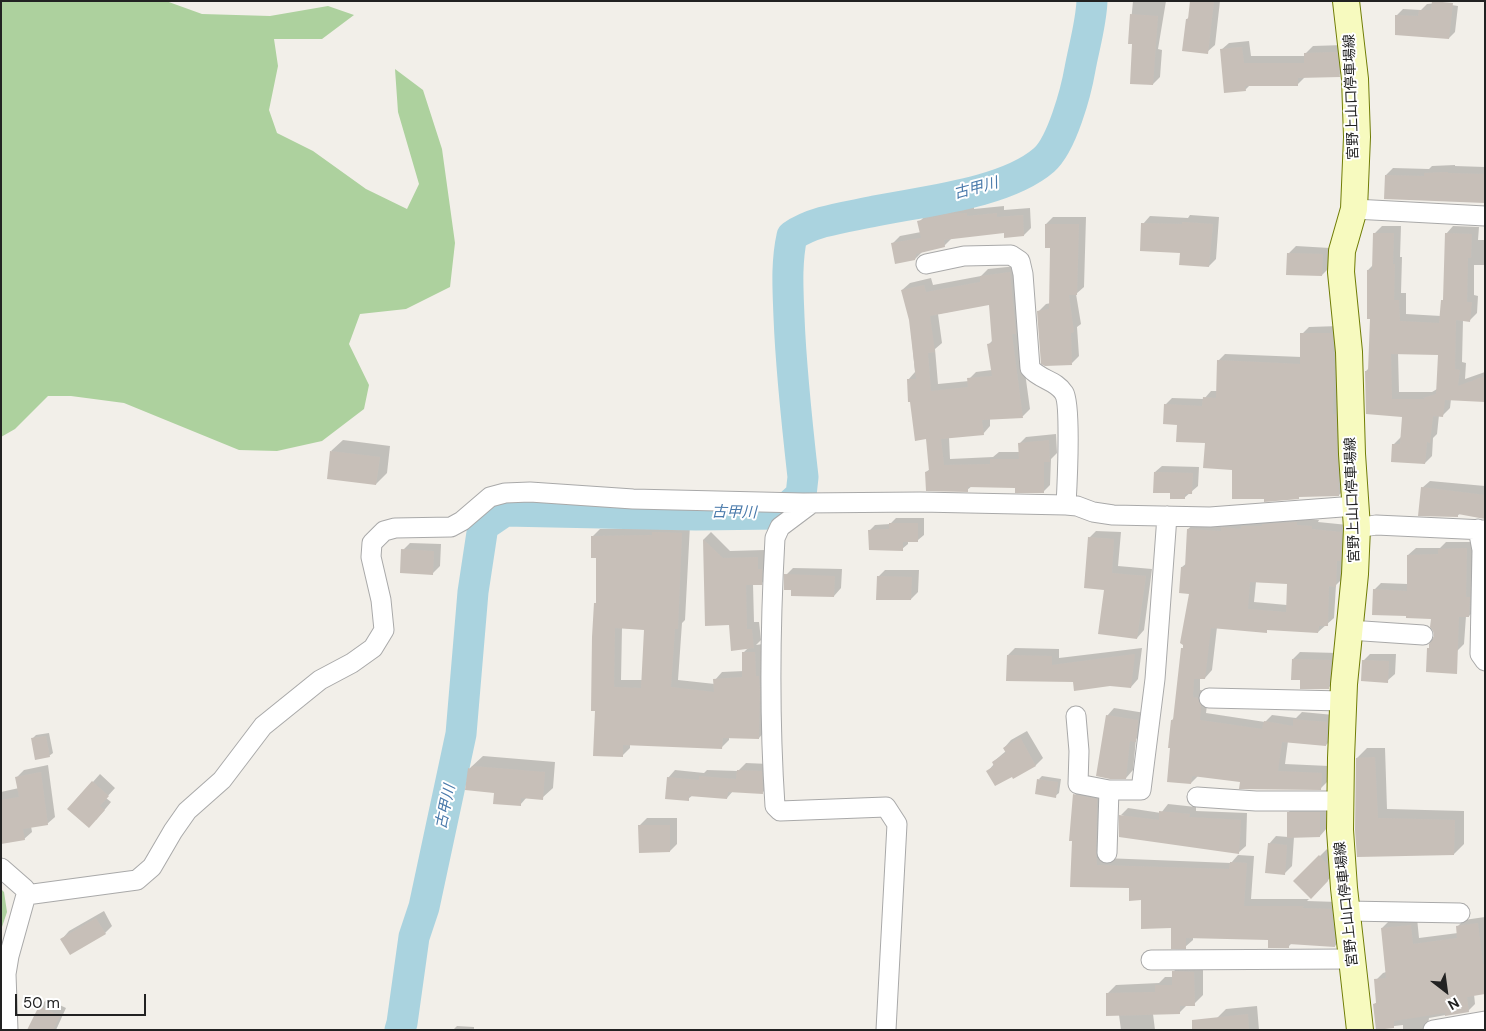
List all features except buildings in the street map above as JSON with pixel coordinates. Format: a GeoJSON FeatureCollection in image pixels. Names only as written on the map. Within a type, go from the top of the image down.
{"type":"FeatureCollection","features":[{"type":"Feature","properties":{"kind":"main road","name":"宮野上山口停車場線"},"geometry":{"type":"LineString","coordinates":[[1346,1],[1354,79],[1357,137],[1354,209],[1342,251],[1341,272],[1349,352],[1356,517],[1355,574],[1343,701],[1340,830],[1346,911],[1360,1030]]}},
{"type":"Feature","properties":{"kind":"street"},"geometry":{"type":"LineString","coordinates":[[1354,209],[1485,216]]}},
{"type":"Feature","properties":{"kind":"street"},"geometry":{"type":"LineString","coordinates":[[926,264],[964,256],[1011,255],[1020,261],[1023,274],[1030,368],[1036,375],[1053,383],[1064,393],[1067,410],[1066,505]]}},
{"type":"Feature","properties":{"kind":"street"},"geometry":{"type":"LineString","coordinates":[[26,895],[136,880],[152,867],[187,811],[222,780],[263,726],[320,680],[352,663],[373,648],[384,630],[381,600],[370,557],[372,543],[384,531],[395,528],[451,527],[462,521],[490,497],[505,493],[530,492],[633,499],[812,503],[1066,505],[1113,515],[1356,517],[1376,525],[1482,529],[1480,654],[1485,661]]}},
{"type":"Feature","properties":{"kind":"street"},"geometry":{"type":"LineString","coordinates":[[812,503],[780,527],[775,538],[770,620],[770,710],[775,806],[780,811],[886,807],[897,824],[886,1030]]}},
{"type":"Feature","properties":{"kind":"street"},"geometry":{"type":"LineString","coordinates":[[1076,716],[1079,751],[1078,784],[1109,790],[1141,790],[1155,679],[1167,516]]}},
{"type":"Feature","properties":{"kind":"street"},"geometry":{"type":"LineString","coordinates":[[1349,630],[1423,635]]}},
{"type":"Feature","properties":{"kind":"street"},"geometry":{"type":"LineString","coordinates":[[1209,698],[1343,701]]}},
{"type":"Feature","properties":{"kind":"street"},"geometry":{"type":"LineString","coordinates":[[1107,853],[1109,790]]}},
{"type":"Feature","properties":{"kind":"street"},"geometry":{"type":"LineString","coordinates":[[1197,797],[1256,801],[1341,802]]}},
{"type":"Feature","properties":{"kind":"street"},"geometry":{"type":"LineString","coordinates":[[1,868],[25,889],[26,895],[9,956],[6,974],[8,1030]]}},
{"type":"Feature","properties":{"kind":"street"},"geometry":{"type":"LineString","coordinates":[[1346,911],[1460,913]]}},
{"type":"Feature","properties":{"kind":"street"},"geometry":{"type":"LineString","coordinates":[[1151,960],[1352,959]]}},
{"type":"Feature","properties":{"kind":"street"},"geometry":{"type":"LineString","coordinates":[[1432,1030],[1485,1021]]}},
{"type":"Feature","properties":{"kind":"green space"},"geometry":{"type":"Polygon","coordinates":[[[1,1],[166,1],[202,14],[270,16],[328,6],[354,15],[322,39],[274,39],[278,66],[269,110],[277,133],[313,151],[366,189],[407,209],[419,184],[398,112],[395,69],[423,90],[442,149],[455,243],[450,287],[406,309],[360,314],[349,344],[369,385],[364,409],[322,441],[277,451],[239,450],[124,403],[71,396],[48,396],[15,429],[1,437],[1,1]]]}},
{"type":"Feature","properties":{"kind":"green space"},"geometry":{"type":"Polygon","coordinates":[[[1,889],[4,892],[7,912],[1,930],[1,889]]]}},
{"type":"Feature","properties":{"kind":"waterway","name":"古甲川"},"geometry":{"type":"LineString","coordinates":[[400,1030],[414,937],[424,907],[461,734],[473,592],[483,526],[505,511],[696,515],[780,514],[801,495],[803,477],[796,417],[789,317],[788,266],[792,236],[811,226],[832,220],[987,188],[1028,171],[1044,160],[1057,142],[1072,104],[1087,35],[1092,1]]}}]}
